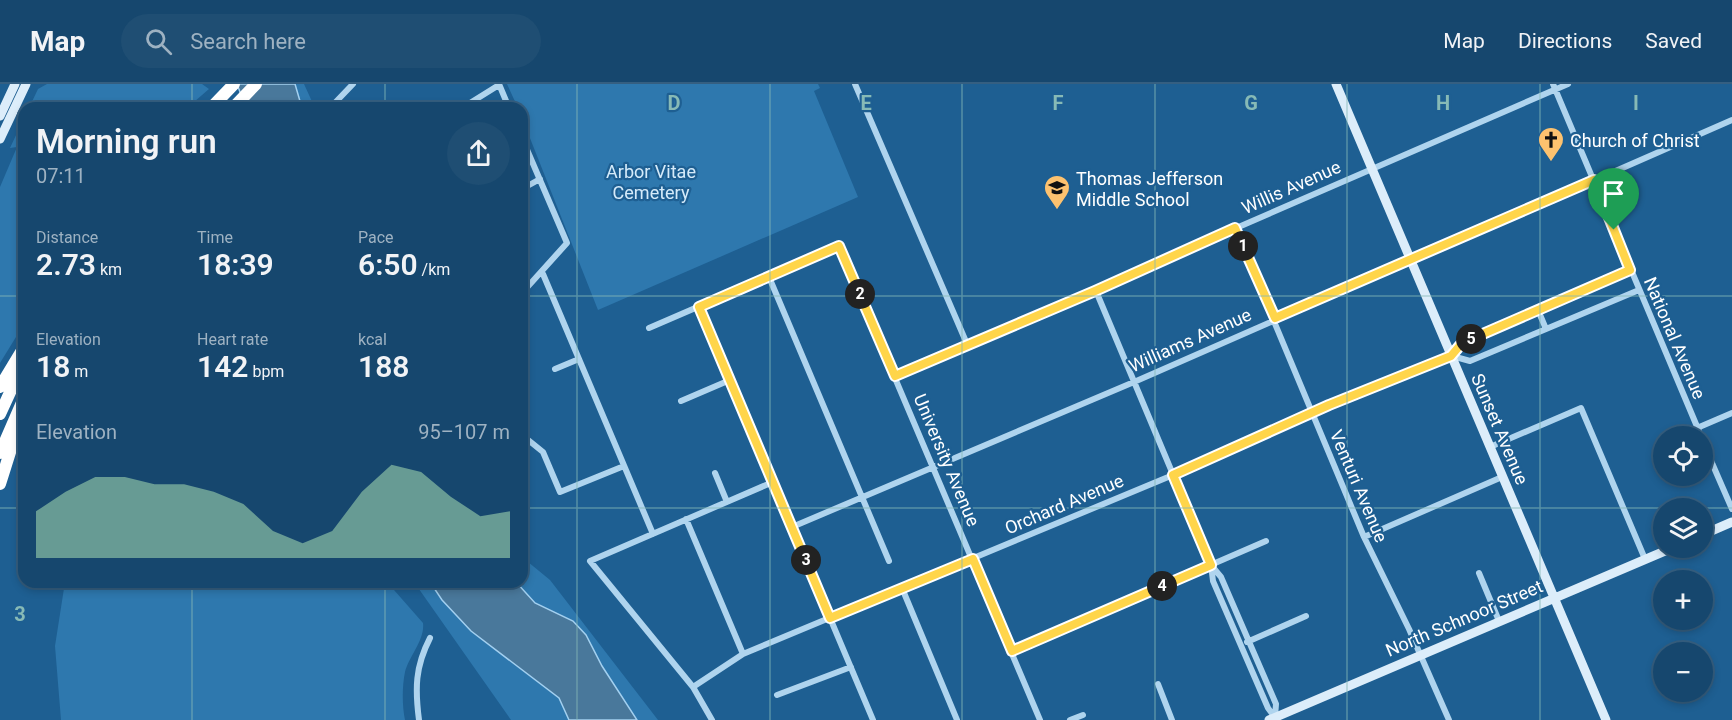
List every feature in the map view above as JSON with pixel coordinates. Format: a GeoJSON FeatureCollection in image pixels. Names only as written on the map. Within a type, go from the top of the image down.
{"type":"FeatureCollection","features":[{"type":"Feature","properties":{"kind":"highway"},"geometry":{"type":"LineString","coordinates":[[217,102],[234,84]]}},
{"type":"Feature","properties":{"kind":"highway"},"geometry":{"type":"LineString","coordinates":[[239,102],[256,84]]}},
{"type":"Feature","properties":{"kind":"highway"},"geometry":{"type":"LineString","coordinates":[[0,387],[18,357]]}},
{"type":"Feature","properties":{"kind":"highway"},"geometry":{"type":"LineString","coordinates":[[0,414],[18,375]]}},
{"type":"Feature","properties":{"kind":"highway"},"geometry":{"type":"LineString","coordinates":[[0,453],[18,412]]}},
{"type":"Feature","properties":{"kind":"highway"},"geometry":{"type":"LineString","coordinates":[[0,484],[18,427]]}},
{"type":"Feature","properties":{"kind":"main road"},"geometry":{"type":"LineString","coordinates":[[0,116],[15,84]]}},
{"type":"Feature","properties":{"kind":"main road"},"geometry":{"type":"LineString","coordinates":[[0,138],[26,84]]}},
{"type":"Feature","properties":{"kind":"main road","name":"Sunset Avenue"},"geometry":{"type":"LineString","coordinates":[[1336,84],[1606,720]]}},
{"type":"Feature","properties":{"kind":"main road"},"geometry":{"type":"LineString","coordinates":[[1713,530],[1732,522]]}},
{"type":"Feature","properties":{"kind":"main road","name":"North Schnoor Street"},"geometry":{"type":"LineString","coordinates":[[1274,719],[1653,556]]}},
{"type":"Feature","properties":{"kind":"street"},"geometry":{"type":"LineString","coordinates":[[336,102],[353,84]]}},
{"type":"Feature","properties":{"kind":"street"},"geometry":{"type":"LineString","coordinates":[[471,102],[499,84],[506,102]]}},
{"type":"Feature","properties":{"kind":"street"},"geometry":{"type":"LineString","coordinates":[[855,84],[967,344]]}},
{"type":"Feature","properties":{"kind":"street","name":"Willis Avenue"},"geometry":{"type":"LineString","coordinates":[[895,376],[1095,291],[1554,87],[1568,84]]}},
{"type":"Feature","properties":{"kind":"street","name":"National Avenue"},"geometry":{"type":"LineString","coordinates":[[1554,87],[1696,426]]}},
{"type":"Feature","properties":{"kind":"street","name":"Williams Avenue"},"geometry":{"type":"LineString","coordinates":[[792,527],[1134,382],[1275,318],[1732,120]]}},
{"type":"Feature","properties":{"kind":"street"},"geometry":{"type":"LineString","coordinates":[[528,152],[567,243],[528,288]]}},
{"type":"Feature","properties":{"kind":"street"},"geometry":{"type":"LineString","coordinates":[[528,186],[540,179]]}},
{"type":"Feature","properties":{"kind":"street","name":"Venturi Avenue"},"geometry":{"type":"LineString","coordinates":[[1235,228],[1275,318],[1311,412],[1364,537],[1421,655],[1449,720]]}},
{"type":"Feature","properties":{"kind":"street","name":"University Avenue"},"geometry":{"type":"LineString","coordinates":[[769,277],[839,246],[1040,720]]}},
{"type":"Feature","properties":{"kind":"street"},"geometry":{"type":"LineString","coordinates":[[1630,270],[1462,343],[1451,356],[1470,361],[1639,290]]}},
{"type":"Feature","properties":{"kind":"street"},"geometry":{"type":"LineString","coordinates":[[543,273],[653,534]]}},
{"type":"Feature","properties":{"kind":"street"},"geometry":{"type":"LineString","coordinates":[[649,328],[769,277],[889,561]]}},
{"type":"Feature","properties":{"kind":"street"},"geometry":{"type":"LineString","coordinates":[[1095,291],[1211,565],[1214,581],[1274,719]]}},
{"type":"Feature","properties":{"kind":"street"},"geometry":{"type":"LineString","coordinates":[[699,307],[873,720]]}},
{"type":"Feature","properties":{"kind":"street"},"geometry":{"type":"LineString","coordinates":[[1539,310],[1546,329]]}},
{"type":"Feature","properties":{"kind":"street","name":"Orchard Avenue"},"geometry":{"type":"LineString","coordinates":[[693,687],[742,654],[1173,475],[1311,412],[1451,356]]}},
{"type":"Feature","properties":{"kind":"street"},"geometry":{"type":"LineString","coordinates":[[555,369],[579,359]]}},
{"type":"Feature","properties":{"kind":"street"},"geometry":{"type":"LineString","coordinates":[[681,401],[730,380]]}},
{"type":"Feature","properties":{"kind":"street"},"geometry":{"type":"LineString","coordinates":[[1490,447],[1581,408],[1645,559]]}},
{"type":"Feature","properties":{"kind":"street"},"geometry":{"type":"LineString","coordinates":[[1702,426],[1732,413]]}},
{"type":"Feature","properties":{"kind":"street"},"geometry":{"type":"LineString","coordinates":[[528,440],[543,452],[560,492],[624,466]]}},
{"type":"Feature","properties":{"kind":"street","name":"National Avenue"},"geometry":{"type":"LineString","coordinates":[[1713,464],[1732,510]]}},
{"type":"Feature","properties":{"kind":"street"},"geometry":{"type":"LineString","coordinates":[[715,473],[727,502]]}},
{"type":"Feature","properties":{"kind":"street"},"geometry":{"type":"LineString","coordinates":[[1364,537],[1502,477]]}},
{"type":"Feature","properties":{"kind":"street"},"geometry":{"type":"LineString","coordinates":[[712,720],[693,687],[590,561],[773,482]]}},
{"type":"Feature","properties":{"kind":"street"},"geometry":{"type":"LineString","coordinates":[[686,519],[742,654]]}},
{"type":"Feature","properties":{"kind":"street"},"geometry":{"type":"LineString","coordinates":[[1012,651],[1266,541]]}},
{"type":"Feature","properties":{"kind":"street"},"geometry":{"type":"LineString","coordinates":[[1211,565],[1221,577],[1276,704],[1274,719]]}},
{"type":"Feature","properties":{"kind":"street"},"geometry":{"type":"LineString","coordinates":[[1479,573],[1499,621]]}},
{"type":"Feature","properties":{"kind":"street"},"geometry":{"type":"LineString","coordinates":[[902,588],[957,720]]}},
{"type":"Feature","properties":{"kind":"street"},"geometry":{"type":"LineString","coordinates":[[1241,645],[1306,616]]}},
{"type":"Feature","properties":{"kind":"street"},"geometry":{"type":"LineString","coordinates":[[419,720],[414,688],[424,650],[430,638]]}},
{"type":"Feature","properties":{"kind":"street"},"geometry":{"type":"LineString","coordinates":[[777,695],[850,667]]}},
{"type":"Feature","properties":{"kind":"street"},"geometry":{"type":"LineString","coordinates":[[1158,684],[1172,720]]}},
{"type":"Feature","properties":{"kind":"street"},"geometry":{"type":"LineString","coordinates":[[1070,720],[1083,715]]}},
{"type":"Feature","properties":{"kind":"green space"},"geometry":{"type":"Polygon","coordinates":[[[47,84],[202,84],[209,89],[194,102],[32,102],[38,89],[47,84]]]}},
{"type":"Feature","properties":{"kind":"green space"},"geometry":{"type":"Polygon","coordinates":[[[273,84],[304,84],[312,102],[256,102],[273,84]]]}},
{"type":"Feature","properties":{"kind":"green space","name":"Arbor Vitae Cemetery"},"geometry":{"type":"Polygon","coordinates":[[[507,84],[818,84],[820,88],[814,91],[858,197],[598,310],[528,133],[528,102],[515,102],[507,84]]]}},
{"type":"Feature","properties":{"kind":"green space"},"geometry":{"type":"Polygon","coordinates":[[[18,131],[18,334],[0,363],[0,187],[17,147],[10,148],[18,131]]]}},
{"type":"Feature","properties":{"kind":"green space"},"geometry":{"type":"Polygon","coordinates":[[[528,562],[550,580],[658,720],[511,720],[418,588],[528,588],[528,562]]]}},
{"type":"Feature","properties":{"kind":"green space"},"geometry":{"type":"Polygon","coordinates":[[[64,588],[392,588],[423,623],[422,636],[405,672],[403,709],[405,720],[61,720],[55,646],[64,588]]]}},
{"type":"Feature","properties":{"kind":"shaded area"},"geometry":{"type":"Polygon","coordinates":[[[237,84],[295,84],[300,102],[244,102],[237,84]]]}},
{"type":"Feature","properties":{"kind":"shaded area"},"geometry":{"type":"Polygon","coordinates":[[[434,588],[521,588],[535,603],[573,621],[586,635],[602,666],[637,720],[569,720],[559,698],[471,631],[434,588]]]}},
{"type":"Feature","properties":{"kind":"place","name":"Church of Christ"},"geometry":{"type":"Point","coordinates":[1551,163]}},
{"type":"Feature","properties":{"kind":"place","name":"Thomas Jefferson Middle School"},"geometry":{"type":"Point","coordinates":[1057,211]}},
{"type":"Feature","properties":{"kind":"route"},"geometry":{"type":"LineString","coordinates":[[1594,180],[1614,230],[1630,270],[1462,343],[1451,356],[1329,405],[1173,475],[1211,565],[1012,651],[973,559],[830,618],[699,307],[839,246],[895,376],[1095,291],[1235,228],[1275,318],[1594,180]]}}]}
